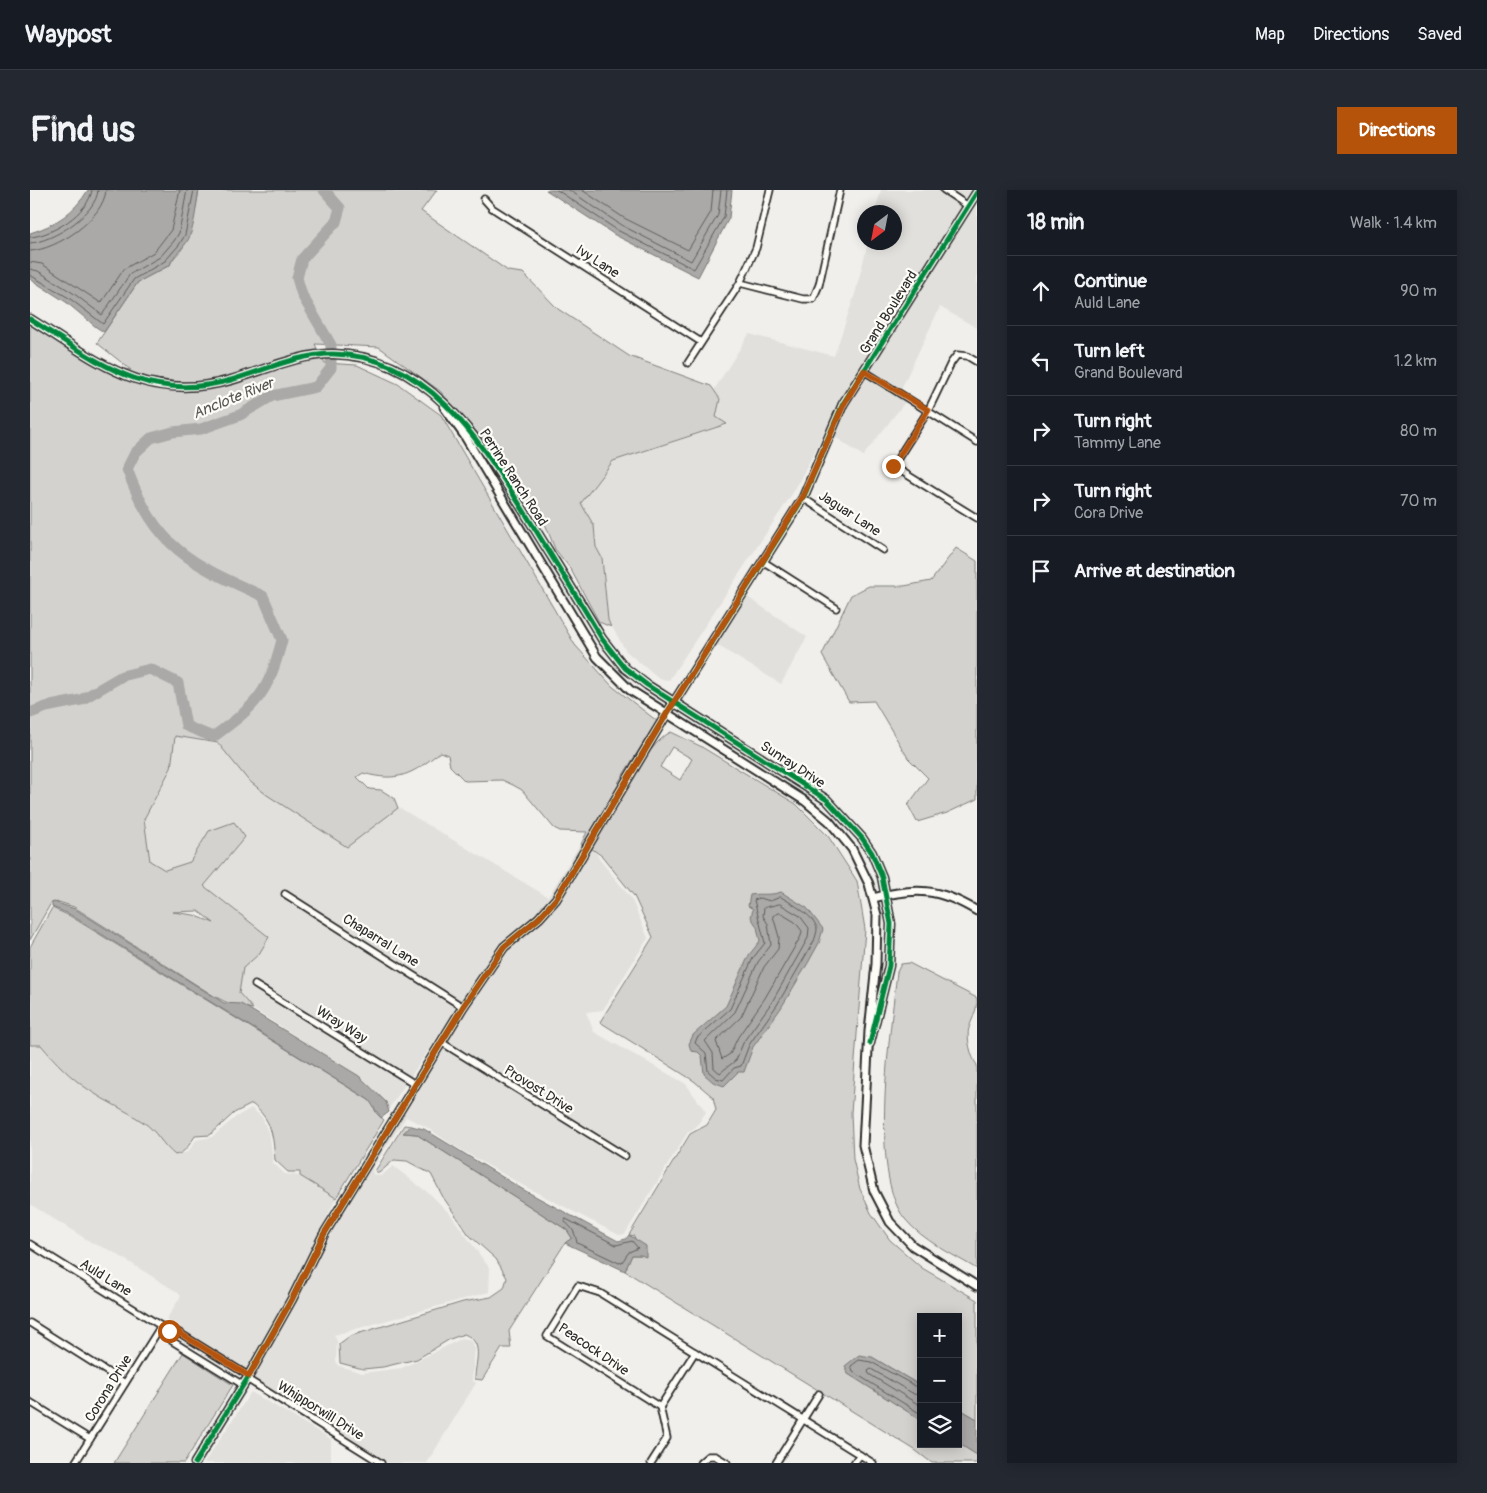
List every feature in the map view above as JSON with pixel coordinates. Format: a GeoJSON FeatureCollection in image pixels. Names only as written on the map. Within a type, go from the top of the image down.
{"type":"FeatureCollection","features":[{"type":"Feature","properties":{"kind":"street"},"geometry":{"type":"LineString","coordinates":[[688,363],[740,283],[756,248],[770,190]]}},
{"type":"Feature","properties":{"kind":"street"},"geometry":{"type":"LineString","coordinates":[[740,283],[803,299],[813,299],[819,285],[840,190]]}},
{"type":"Feature","properties":{"kind":"street"},"geometry":{"type":"LineString","coordinates":[[944,190],[968,206]]}},
{"type":"Feature","properties":{"kind":"street","name":"Grand Boulevard"},"geometry":{"type":"LineString","coordinates":[[195,1463],[246,1380],[292,1299],[324,1234],[463,1007],[504,947],[539,918],[556,899],[666,715],[764,562],[802,498],[844,404],[977,192]]}},
{"type":"Feature","properties":{"kind":"street","name":"Ivy Lane"},"geometry":{"type":"LineString","coordinates":[[484,199],[492,208],[702,342]]}},
{"type":"Feature","properties":{"kind":"street","name":"Perrine Ranch Road"},"geometry":{"type":"LineString","coordinates":[[30,318],[109,369],[138,381],[165,386],[195,388],[230,380],[299,358],[316,355],[351,356],[389,366],[411,376],[453,411],[482,446],[611,652],[625,668],[674,703]]}},
{"type":"Feature","properties":{"kind":"street"},"geometry":{"type":"LineString","coordinates":[[977,362],[966,356],[957,355],[950,363],[928,410],[893,466],[977,518]]}},
{"type":"Feature","properties":{"kind":"street"},"geometry":{"type":"LineString","coordinates":[[864,371],[977,442]]}},
{"type":"Feature","properties":{"kind":"street","name":"Perrine Ranch Road"},"geometry":{"type":"LineString","coordinates":[[439,401],[472,450],[597,658],[630,690],[666,715]]}},
{"type":"Feature","properties":{"kind":"street","name":"Jaguar Lane"},"geometry":{"type":"LineString","coordinates":[[802,498],[883,550]]}},
{"type":"Feature","properties":{"kind":"street"},"geometry":{"type":"LineString","coordinates":[[764,562],[836,608]]}},
{"type":"Feature","properties":{"kind":"street","name":"Sunray Drive"},"geometry":{"type":"LineString","coordinates":[[674,703],[827,800],[847,819],[872,853],[887,895],[891,913],[891,949],[870,1043]]}},
{"type":"Feature","properties":{"kind":"street","name":"Sunray Drive"},"geometry":{"type":"LineString","coordinates":[[666,715],[805,801],[829,821],[852,849],[874,898],[877,915],[876,964],[863,1145],[874,1191],[890,1222],[913,1246],[977,1286]]}},
{"type":"Feature","properties":{"kind":"street"},"geometry":{"type":"LineString","coordinates":[[874,898],[926,891],[946,895],[977,912]]}},
{"type":"Feature","properties":{"kind":"street","name":"Chaparral Lane"},"geometry":{"type":"LineString","coordinates":[[285,894],[463,1007]]}},
{"type":"Feature","properties":{"kind":"street","name":"Wray Way"},"geometry":{"type":"LineString","coordinates":[[255,985],[416,1084]]}},
{"type":"Feature","properties":{"kind":"street","name":"Provost Drive"},"geometry":{"type":"LineString","coordinates":[[441,1042],[624,1156]]}},
{"type":"Feature","properties":{"kind":"street","name":"Auld Lane"},"geometry":{"type":"LineString","coordinates":[[30,1244],[169,1331],[178,1332],[246,1380]]}},
{"type":"Feature","properties":{"kind":"street","name":"Peacock Drive"},"geometry":{"type":"LineString","coordinates":[[660,1407],[547,1336],[578,1286],[600,1293],[873,1463]]}},
{"type":"Feature","properties":{"kind":"street"},"geometry":{"type":"LineString","coordinates":[[30,1323],[125,1383]]}},
{"type":"Feature","properties":{"kind":"street","name":"Corona Drive"},"geometry":{"type":"LineString","coordinates":[[75,1463],[162,1326]]}},
{"type":"Feature","properties":{"kind":"street","name":"Auld Lane"},"geometry":{"type":"LineString","coordinates":[[169,1331],[172,1341],[246,1380]]}},
{"type":"Feature","properties":{"kind":"street"},"geometry":{"type":"LineString","coordinates":[[651,1463],[667,1438],[660,1407],[695,1352]]}},
{"type":"Feature","properties":{"kind":"street","name":"Whipporwill Drive"},"geometry":{"type":"LineString","coordinates":[[246,1380],[377,1462]]}},
{"type":"Feature","properties":{"kind":"street"},"geometry":{"type":"LineString","coordinates":[[776,1463],[819,1394]]}},
{"type":"Feature","properties":{"kind":"street"},"geometry":{"type":"LineString","coordinates":[[30,1402],[90,1440]]}},
{"type":"Feature","properties":{"kind":"street"},"geometry":{"type":"LineString","coordinates":[[854,1463],[860,1455]]}},
{"type":"Feature","properties":{"kind":"street"},"geometry":{"type":"LineString","coordinates":[[700,1463],[708,1456],[715,1456],[727,1463]]}},
{"type":"Feature","properties":{"kind":"shaded area"},"geometry":{"type":"Polygon","coordinates":[[[199,190],[437,190],[421,211],[508,271],[523,273],[558,309],[629,356],[711,386],[720,399],[716,417],[727,424],[613,461],[581,503],[594,526],[596,547],[602,558],[608,620],[611,627],[599,622],[570,568],[555,549],[546,526],[484,440],[440,391],[379,347],[315,344],[318,351],[299,354],[230,377],[195,384],[139,377],[114,367],[131,370],[97,343],[138,282],[170,265],[183,248],[193,218],[199,190]]]}},
{"type":"Feature","properties":{"kind":"shaded area"},"geometry":{"type":"Polygon","coordinates":[[[881,190],[975,190],[840,403],[794,491],[669,680],[659,679],[626,651],[608,620],[602,558],[596,547],[596,535],[581,503],[613,461],[727,425],[716,417],[720,399],[714,390],[749,334],[834,356],[855,294],[866,250],[902,250],[902,205],[877,205],[881,190]]]}},
{"type":"Feature","properties":{"kind":"shaded area"},"geometry":{"type":"Polygon","coordinates":[[[977,199],[977,328],[940,307],[900,391],[909,397],[863,456],[834,436],[846,406],[977,199]]]}},
{"type":"Feature","properties":{"kind":"shaded area"},"geometry":{"type":"Polygon","coordinates":[[[30,323],[101,368],[123,379],[147,386],[172,390],[199,390],[242,381],[298,362],[322,358],[325,363],[357,365],[398,384],[441,415],[575,645],[612,686],[657,721],[618,783],[621,784],[584,845],[581,844],[587,832],[560,831],[554,828],[522,790],[502,780],[465,781],[450,766],[448,755],[440,752],[422,766],[396,777],[375,776],[363,773],[357,777],[369,789],[381,790],[394,798],[398,808],[347,847],[267,795],[248,780],[218,743],[175,736],[171,768],[144,819],[150,861],[165,870],[190,862],[209,831],[234,822],[245,837],[204,886],[269,937],[259,954],[243,968],[239,993],[253,1009],[228,1003],[214,996],[74,907],[59,902],[51,903],[30,940],[30,323]],[[198,911],[173,912],[194,915],[214,923],[198,911]]]}},
{"type":"Feature","properties":{"kind":"shaded area"},"geometry":{"type":"Polygon","coordinates":[[[956,548],[977,561],[977,799],[947,813],[917,822],[908,805],[928,778],[908,758],[874,701],[849,702],[822,655],[851,595],[869,586],[904,586],[931,581],[956,548]]]}},
{"type":"Feature","properties":{"kind":"shaded area"},"geometry":{"type":"Polygon","coordinates":[[[746,596],[807,637],[781,684],[715,644],[746,596]]]}},
{"type":"Feature","properties":{"kind":"shaded area"},"geometry":{"type":"Polygon","coordinates":[[[671,732],[700,746],[796,804],[828,836],[857,881],[865,929],[851,1113],[853,1159],[860,1189],[871,1213],[890,1240],[922,1268],[977,1300],[977,1419],[962,1410],[962,1313],[917,1313],[917,1384],[872,1357],[849,1374],[917,1417],[917,1448],[962,1448],[962,1446],[977,1455],[977,1463],[932,1463],[915,1450],[625,1271],[632,1255],[641,1255],[634,1236],[629,1235],[690,1134],[707,1125],[716,1110],[713,1097],[694,1081],[600,1022],[653,937],[634,896],[602,856],[591,848],[616,802],[650,751],[661,739],[671,732]],[[672,747],[660,767],[680,780],[692,759],[672,747]]]}},
{"type":"Feature","properties":{"kind":"shaded area"},"geometry":{"type":"Polygon","coordinates":[[[174,736],[218,743],[248,780],[398,807],[548,897],[580,844],[584,846],[553,897],[537,915],[502,944],[492,956],[388,1110],[386,1102],[359,1076],[253,1009],[239,993],[243,968],[259,954],[269,937],[204,886],[245,837],[234,823],[209,831],[190,862],[165,870],[150,861],[144,819],[171,769],[174,736]]]}},
{"type":"Feature","properties":{"kind":"shaded area"},"geometry":{"type":"Polygon","coordinates":[[[591,848],[595,849],[599,859],[631,898],[648,938],[603,1010],[586,1012],[594,1032],[686,1084],[706,1112],[696,1127],[688,1132],[625,1234],[619,1235],[524,1186],[451,1144],[425,1126],[406,1117],[372,1169],[373,1174],[381,1176],[393,1166],[431,1195],[451,1215],[490,1269],[489,1292],[334,1335],[337,1341],[336,1363],[339,1366],[362,1373],[402,1368],[463,1338],[471,1341],[475,1349],[472,1380],[476,1383],[427,1463],[379,1463],[250,1381],[295,1301],[326,1236],[466,1009],[506,950],[542,920],[558,902],[591,848]]]}},
{"type":"Feature","properties":{"kind":"shaded area"},"geometry":{"type":"Polygon","coordinates":[[[52,908],[70,916],[372,1102],[376,1113],[384,1120],[336,1198],[300,1176],[300,1172],[288,1172],[275,1160],[268,1122],[252,1104],[234,1113],[210,1135],[195,1136],[184,1151],[175,1155],[148,1126],[82,1085],[52,1058],[41,1045],[30,1045],[30,947],[52,908]]]}},
{"type":"Feature","properties":{"kind":"shaded area"},"geometry":{"type":"Polygon","coordinates":[[[909,963],[977,998],[976,1010],[969,1028],[968,1037],[971,1053],[977,1065],[977,1269],[930,1241],[912,1227],[905,1219],[894,1198],[887,1169],[885,1100],[887,1063],[897,972],[901,964],[909,963]]]}},
{"type":"Feature","properties":{"kind":"shaded area"},"geometry":{"type":"Polygon","coordinates":[[[30,1045],[41,1045],[54,1061],[88,1090],[156,1131],[167,1149],[175,1155],[188,1152],[196,1140],[212,1137],[236,1117],[251,1108],[262,1117],[270,1137],[273,1163],[285,1174],[300,1176],[336,1198],[289,1298],[246,1370],[166,1320],[181,1296],[177,1292],[110,1250],[94,1244],[30,1204],[30,1045]]]}},
{"type":"Feature","properties":{"kind":"shaded area"},"geometry":{"type":"Polygon","coordinates":[[[404,1125],[411,1126],[404,1133],[416,1134],[567,1230],[572,1238],[565,1243],[509,1331],[511,1348],[502,1348],[482,1380],[475,1379],[477,1347],[471,1337],[464,1334],[450,1339],[417,1359],[383,1367],[363,1369],[340,1363],[339,1344],[350,1336],[463,1302],[491,1297],[504,1288],[507,1278],[496,1259],[469,1235],[443,1197],[431,1174],[407,1161],[394,1160],[379,1173],[375,1171],[404,1125]]]}},
{"type":"Feature","properties":{"kind":"shaded area"},"geometry":{"type":"Polygon","coordinates":[[[183,1353],[233,1385],[184,1463],[114,1463],[183,1353]]]}},
{"type":"Feature","properties":{"kind":"shaded area"},"geometry":{"type":"Polygon","coordinates":[[[251,1392],[331,1439],[331,1463],[204,1463],[251,1392]]]}},
{"type":"Feature","properties":{"kind":"water"},"geometry":{"type":"Polygon","coordinates":[[[88,190],[199,190],[193,227],[187,242],[170,265],[138,282],[104,332],[66,302],[30,279],[30,233],[63,217],[77,205],[88,190]]]}},
{"type":"Feature","properties":{"kind":"water"},"geometry":{"type":"Polygon","coordinates":[[[546,190],[732,190],[729,218],[698,277],[615,235],[546,190]]]}},
{"type":"Feature","properties":{"kind":"water"},"geometry":{"type":"Polygon","coordinates":[[[781,892],[807,908],[823,929],[819,943],[781,1008],[753,1047],[744,1072],[738,1072],[724,1086],[713,1082],[704,1074],[702,1056],[698,1052],[691,1051],[689,1044],[693,1035],[726,1006],[749,955],[760,941],[757,927],[751,917],[753,909],[748,906],[750,895],[781,892]]]}},
{"type":"Feature","properties":{"kind":"water"},"geometry":{"type":"Polygon","coordinates":[[[54,902],[75,909],[224,1003],[241,1004],[359,1076],[386,1102],[389,1112],[381,1118],[369,1100],[69,914],[52,907],[54,902]]]}},
{"type":"Feature","properties":{"kind":"water"},"geometry":{"type":"Polygon","coordinates":[[[411,1126],[424,1129],[522,1189],[618,1241],[626,1239],[629,1235],[646,1246],[646,1257],[632,1255],[625,1271],[565,1243],[572,1238],[567,1230],[416,1134],[403,1133],[411,1126]]]}},
{"type":"Feature","properties":{"kind":"water"},"geometry":{"type":"Polygon","coordinates":[[[859,1355],[872,1357],[917,1384],[917,1417],[848,1374],[845,1366],[859,1355]]]}},
{"type":"Feature","properties":{"kind":"water"},"geometry":{"type":"Polygon","coordinates":[[[962,1410],[977,1419],[977,1455],[962,1446],[962,1410]]]}},
{"type":"Feature","properties":{"kind":"waterway","name":"Anclote River"},"geometry":{"type":"LineString","coordinates":[[30,713],[46,707],[81,700],[122,676],[150,669],[178,683],[186,726],[213,737],[241,716],[266,686],[282,640],[263,596],[215,573],[178,550],[150,518],[138,496],[127,469],[135,453],[151,438],[173,432],[201,429],[240,415],[272,396],[316,387],[331,368],[331,345],[302,295],[297,278],[302,259],[336,222],[340,208],[324,190]]}},
{"type":"Feature","properties":{"kind":"cycle path"},"geometry":{"type":"LineString","coordinates":[[195,1463],[247,1379],[292,1299],[324,1234],[463,1007],[504,947],[539,918],[556,899],[666,715],[803,498],[843,404],[977,192]]}},
{"type":"Feature","properties":{"kind":"cycle path"},"geometry":{"type":"LineString","coordinates":[[30,319],[101,363],[124,374],[148,382],[173,386],[201,386],[231,380],[294,360],[333,354],[367,358],[398,370],[425,387],[450,409],[491,461],[602,639],[625,668],[647,685],[827,800],[862,838],[872,853],[882,877],[891,924],[889,966],[870,1043]]}},
{"type":"Feature","properties":{"kind":"route"},"geometry":{"type":"LineString","coordinates":[[169,1331],[178,1332],[249,1376],[292,1299],[324,1234],[463,1007],[504,947],[539,918],[556,899],[666,715],[764,562],[802,498],[844,404],[864,371],[928,410],[893,466]]}}]}
